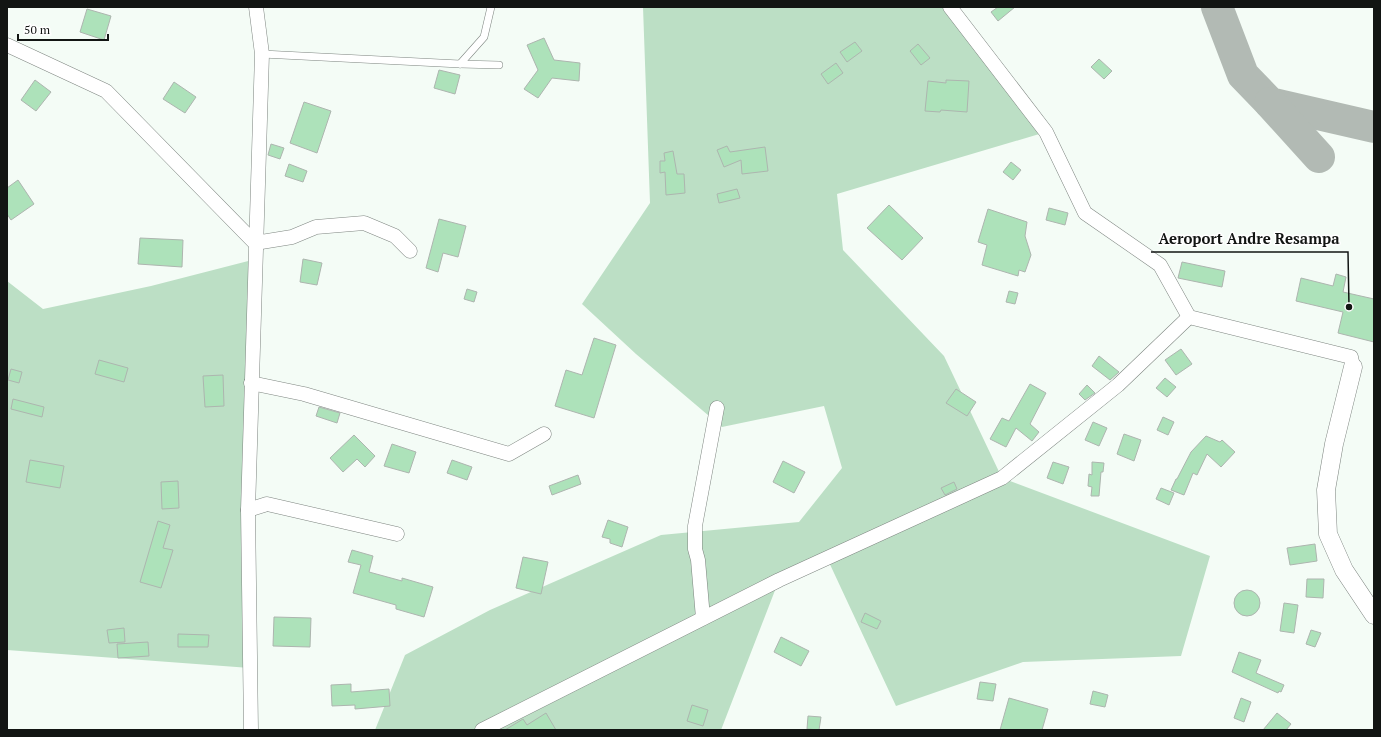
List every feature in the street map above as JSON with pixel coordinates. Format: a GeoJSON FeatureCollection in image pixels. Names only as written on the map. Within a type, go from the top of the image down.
{"type":"FeatureCollection","features":[{"type":"Feature","properties":{"kind":"street"},"geometry":{"type":"LineString","coordinates":[[251,730],[248,510],[262,54],[256,7]]}},
{"type":"Feature","properties":{"kind":"street"},"geometry":{"type":"LineString","coordinates":[[950,7],[1046,132],[1085,213],[1160,265],[1189,317],[1351,357],[1353,367],[1334,444],[1326,490],[1328,534],[1344,570],[1374,615]]}},
{"type":"Feature","properties":{"kind":"street"},"geometry":{"type":"LineString","coordinates":[[7,45],[106,91],[255,243]]}},
{"type":"Feature","properties":{"kind":"street"},"geometry":{"type":"LineString","coordinates":[[255,243],[292,237],[316,227],[364,223],[395,236],[410,251]]}},
{"type":"Feature","properties":{"kind":"street"},"geometry":{"type":"LineString","coordinates":[[482,730],[779,580],[1002,478],[1118,385],[1189,317]]}},
{"type":"Feature","properties":{"kind":"street"},"geometry":{"type":"LineString","coordinates":[[251,383],[304,394],[509,454],[544,434]]}},
{"type":"Feature","properties":{"kind":"street"},"geometry":{"type":"LineString","coordinates":[[702,618],[698,560],[695,549],[695,526],[717,408]]}},
{"type":"Feature","properties":{"kind":"street"},"geometry":{"type":"LineString","coordinates":[[248,510],[267,504],[397,534]]}},
{"type":"Feature","properties":{"kind":"lane"},"geometry":{"type":"LineString","coordinates":[[460,64],[484,37],[491,7]]}},
{"type":"Feature","properties":{"kind":"lane"},"geometry":{"type":"LineString","coordinates":[[262,54],[499,65]]}},
{"type":"Feature","properties":{"kind":"green space"},"geometry":{"type":"Polygon","coordinates":[[[643,7],[950,7],[1046,132],[837,194],[843,250],[944,356],[1002,478],[1210,556],[1181,656],[1023,662],[896,706],[827,558],[779,580],[721,730],[375,730],[405,655],[490,610],[661,535],[799,522],[842,468],[824,406],[722,427],[636,354],[582,304],[650,203],[643,7]]]}},
{"type":"Feature","properties":{"kind":"green space"},"geometry":{"type":"Polygon","coordinates":[[[256,259],[250,668],[7,650],[7,281],[43,309],[151,286],[256,259]]]}},
{"type":"Feature","properties":{"kind":"building"},"geometry":{"type":"Polygon","coordinates":[[[998,7],[1015,7],[998,21],[991,12],[998,7]]]}},
{"type":"Feature","properties":{"kind":"building"},"geometry":{"type":"Polygon","coordinates":[[[87,9],[111,16],[104,40],[80,32],[87,9]]]}},
{"type":"Feature","properties":{"kind":"building"},"geometry":{"type":"Polygon","coordinates":[[[544,38],[554,60],[580,63],[579,81],[552,78],[538,98],[524,89],[538,70],[527,45],[544,38]]]}},
{"type":"Feature","properties":{"kind":"building"},"geometry":{"type":"Polygon","coordinates":[[[855,42],[862,51],[847,62],[840,52],[855,42]]]}},
{"type":"Feature","properties":{"kind":"building"},"geometry":{"type":"Polygon","coordinates":[[[918,44],[930,58],[921,65],[910,51],[918,44]]]}},
{"type":"Feature","properties":{"kind":"building"},"geometry":{"type":"Polygon","coordinates":[[[1099,59],[1112,71],[1104,79],[1091,67],[1099,59]]]}},
{"type":"Feature","properties":{"kind":"building"},"geometry":{"type":"Polygon","coordinates":[[[836,63],[843,73],[828,84],[821,74],[836,63]]]}},
{"type":"Feature","properties":{"kind":"building"},"geometry":{"type":"Polygon","coordinates":[[[439,70],[460,75],[455,94],[434,88],[439,70]]]}},
{"type":"Feature","properties":{"kind":"building"},"geometry":{"type":"Polygon","coordinates":[[[35,80],[51,92],[36,111],[21,100],[35,80]]]}},
{"type":"Feature","properties":{"kind":"building"},"geometry":{"type":"Polygon","coordinates":[[[946,80],[969,81],[967,112],[941,110],[940,112],[925,111],[928,81],[946,83],[946,80]]]}},
{"type":"Feature","properties":{"kind":"building"},"geometry":{"type":"Polygon","coordinates":[[[174,82],[196,97],[185,113],[163,99],[174,82]]]}},
{"type":"Feature","properties":{"kind":"building"},"geometry":{"type":"Polygon","coordinates":[[[304,102],[331,111],[317,153],[290,143],[304,102]]]}},
{"type":"Feature","properties":{"kind":"building"},"geometry":{"type":"Polygon","coordinates":[[[271,144],[284,148],[280,159],[268,155],[271,144]]]}},
{"type":"Feature","properties":{"kind":"building"},"geometry":{"type":"Polygon","coordinates":[[[727,146],[730,152],[765,147],[768,171],[742,174],[741,160],[724,167],[717,150],[727,146]]]}},
{"type":"Feature","properties":{"kind":"building"},"geometry":{"type":"Polygon","coordinates":[[[673,151],[677,174],[684,174],[685,193],[666,195],[665,172],[660,173],[660,161],[665,161],[664,153],[673,151]]]}},
{"type":"Feature","properties":{"kind":"building"},"geometry":{"type":"Polygon","coordinates":[[[1011,162],[1021,170],[1013,180],[1003,172],[1011,162]]]}},
{"type":"Feature","properties":{"kind":"building"},"geometry":{"type":"Polygon","coordinates":[[[289,164],[307,171],[303,182],[285,176],[289,164]]]}},
{"type":"Feature","properties":{"kind":"building"},"geometry":{"type":"Polygon","coordinates":[[[18,180],[34,204],[11,220],[7,214],[7,188],[18,180]]]}},
{"type":"Feature","properties":{"kind":"building"},"geometry":{"type":"Polygon","coordinates":[[[737,189],[740,198],[719,203],[717,194],[737,189]]]}},
{"type":"Feature","properties":{"kind":"building"},"geometry":{"type":"Polygon","coordinates":[[[889,205],[923,238],[902,260],[867,228],[889,205]]]}},
{"type":"Feature","properties":{"kind":"building"},"geometry":{"type":"Polygon","coordinates":[[[1049,208],[1068,213],[1065,225],[1046,220],[1049,208]]]}},
{"type":"Feature","properties":{"kind":"building"},"geometry":{"type":"Polygon","coordinates":[[[988,209],[1027,222],[1025,236],[1031,255],[1025,272],[1019,270],[1018,276],[982,265],[987,245],[978,242],[988,209]]]}},
{"type":"Feature","properties":{"kind":"building"},"geometry":{"type":"Polygon","coordinates":[[[439,219],[466,226],[458,257],[443,253],[438,272],[426,268],[439,219]]]}},
{"type":"Feature","properties":{"kind":"building"},"geometry":{"type":"Polygon","coordinates":[[[140,238],[183,240],[182,267],[138,264],[140,238]]]}},
{"type":"Feature","properties":{"kind":"building"},"geometry":{"type":"Polygon","coordinates":[[[303,259],[322,263],[317,285],[300,282],[303,259]]]}},
{"type":"Feature","properties":{"kind":"building"},"geometry":{"type":"Polygon","coordinates":[[[1182,262],[1225,271],[1222,287],[1178,278],[1182,262]]]}},
{"type":"Feature","properties":{"kind":"building"},"geometry":{"type":"Polygon","coordinates":[[[1336,274],[1346,277],[1343,292],[1374,299],[1374,342],[1338,333],[1343,312],[1296,301],[1301,278],[1333,286],[1336,274]]]}},
{"type":"Feature","properties":{"kind":"building"},"geometry":{"type":"Polygon","coordinates":[[[467,289],[477,292],[474,302],[464,299],[467,289]]]}},
{"type":"Feature","properties":{"kind":"building"},"geometry":{"type":"Polygon","coordinates":[[[1009,291],[1018,293],[1015,304],[1006,302],[1009,291]]]}},
{"type":"Feature","properties":{"kind":"building"},"geometry":{"type":"Polygon","coordinates":[[[594,338],[616,345],[594,418],[555,406],[566,370],[582,375],[594,338]]]}},
{"type":"Feature","properties":{"kind":"building"},"geometry":{"type":"Polygon","coordinates":[[[1181,349],[1192,364],[1176,375],[1165,360],[1181,349]]]}},
{"type":"Feature","properties":{"kind":"building"},"geometry":{"type":"Polygon","coordinates":[[[1099,356],[1119,372],[1110,380],[1092,366],[1099,356]]]}},
{"type":"Feature","properties":{"kind":"building"},"geometry":{"type":"Polygon","coordinates":[[[99,360],[128,368],[124,382],[95,374],[99,360]]]}},
{"type":"Feature","properties":{"kind":"building"},"geometry":{"type":"Polygon","coordinates":[[[11,369],[22,372],[19,383],[8,380],[11,369]]]}},
{"type":"Feature","properties":{"kind":"building"},"geometry":{"type":"Polygon","coordinates":[[[223,375],[224,406],[205,407],[203,376],[223,375]]]}},
{"type":"Feature","properties":{"kind":"building"},"geometry":{"type":"Polygon","coordinates":[[[1165,378],[1176,387],[1167,397],[1156,388],[1165,378]]]}},
{"type":"Feature","properties":{"kind":"building"},"geometry":{"type":"Polygon","coordinates":[[[1030,384],[1046,393],[1030,424],[1039,432],[1032,441],[1016,428],[1006,447],[990,439],[1002,418],[1009,421],[1030,384]]]}},
{"type":"Feature","properties":{"kind":"building"},"geometry":{"type":"Polygon","coordinates":[[[1087,385],[1095,393],[1085,400],[1079,394],[1087,385]]]}},
{"type":"Feature","properties":{"kind":"building"},"geometry":{"type":"Polygon","coordinates":[[[956,389],[976,402],[967,416],[946,403],[956,389]]]}},
{"type":"Feature","properties":{"kind":"building"},"geometry":{"type":"Polygon","coordinates":[[[13,399],[44,407],[42,417],[11,409],[13,399]]]}},
{"type":"Feature","properties":{"kind":"building"},"geometry":{"type":"Polygon","coordinates":[[[319,407],[340,413],[337,423],[316,416],[319,407]]]}},
{"type":"Feature","properties":{"kind":"building"},"geometry":{"type":"Polygon","coordinates":[[[1163,417],[1174,422],[1168,435],[1157,430],[1163,417]]]}},
{"type":"Feature","properties":{"kind":"building"},"geometry":{"type":"Polygon","coordinates":[[[1093,422],[1107,428],[1099,446],[1085,440],[1093,422]]]}},
{"type":"Feature","properties":{"kind":"building"},"geometry":{"type":"Polygon","coordinates":[[[1124,434],[1141,440],[1134,461],[1117,454],[1124,434]]]}},
{"type":"Feature","properties":{"kind":"building"},"geometry":{"type":"Polygon","coordinates":[[[354,435],[375,456],[365,467],[357,459],[343,472],[330,458],[354,435]]]}},
{"type":"Feature","properties":{"kind":"building"},"geometry":{"type":"Polygon","coordinates":[[[1206,436],[1220,442],[1222,440],[1235,452],[1221,467],[1207,454],[1197,475],[1193,473],[1184,495],[1171,490],[1191,452],[1206,436]]]}},
{"type":"Feature","properties":{"kind":"building"},"geometry":{"type":"Polygon","coordinates":[[[392,444],[416,452],[409,473],[384,466],[392,444]]]}},
{"type":"Feature","properties":{"kind":"building"},"geometry":{"type":"Polygon","coordinates":[[[30,460],[64,466],[60,488],[26,482],[30,460]]]}},
{"type":"Feature","properties":{"kind":"building"},"geometry":{"type":"Polygon","coordinates":[[[452,460],[472,467],[467,480],[447,473],[452,460]]]}},
{"type":"Feature","properties":{"kind":"building"},"geometry":{"type":"Polygon","coordinates":[[[783,461],[805,472],[794,493],[773,482],[783,461]]]}},
{"type":"Feature","properties":{"kind":"building"},"geometry":{"type":"Polygon","coordinates":[[[1053,462],[1069,467],[1063,484],[1047,478],[1053,462]]]}},
{"type":"Feature","properties":{"kind":"building"},"geometry":{"type":"Polygon","coordinates":[[[1092,462],[1104,463],[1103,472],[1101,472],[1099,496],[1091,496],[1092,487],[1088,486],[1089,474],[1092,475],[1092,462]]]}},
{"type":"Feature","properties":{"kind":"building"},"geometry":{"type":"Polygon","coordinates":[[[578,475],[581,484],[552,495],[549,486],[578,475]]]}},
{"type":"Feature","properties":{"kind":"building"},"geometry":{"type":"Polygon","coordinates":[[[178,481],[179,508],[162,509],[161,482],[178,481]]]}},
{"type":"Feature","properties":{"kind":"building"},"geometry":{"type":"Polygon","coordinates":[[[954,482],[957,489],[945,495],[941,488],[954,482]]]}},
{"type":"Feature","properties":{"kind":"building"},"geometry":{"type":"Polygon","coordinates":[[[1161,488],[1174,493],[1169,505],[1156,499],[1161,488]]]}},
{"type":"Feature","properties":{"kind":"building"},"geometry":{"type":"Polygon","coordinates":[[[608,520],[628,527],[622,547],[610,543],[610,539],[602,537],[608,520]]]}},
{"type":"Feature","properties":{"kind":"building"},"geometry":{"type":"Polygon","coordinates":[[[158,521],[170,525],[163,548],[173,550],[161,588],[140,582],[158,521]]]}},
{"type":"Feature","properties":{"kind":"building"},"geometry":{"type":"Polygon","coordinates":[[[1315,544],[1317,561],[1290,565],[1287,548],[1315,544]]]}},
{"type":"Feature","properties":{"kind":"building"},"geometry":{"type":"Polygon","coordinates":[[[352,550],[373,556],[369,572],[402,581],[402,578],[433,587],[424,617],[396,609],[396,605],[353,593],[361,565],[348,562],[352,550]]]}},
{"type":"Feature","properties":{"kind":"building"},"geometry":{"type":"Polygon","coordinates":[[[523,557],[548,562],[541,594],[516,588],[523,557]]]}},
{"type":"Feature","properties":{"kind":"building"},"geometry":{"type":"Polygon","coordinates":[[[1307,579],[1324,579],[1323,598],[1306,597],[1307,579]]]}},
{"type":"Feature","properties":{"kind":"building"},"geometry":{"type":"Polygon","coordinates":[[[1247,590],[1256,594],[1260,603],[1256,612],[1247,616],[1238,612],[1234,603],[1238,594],[1247,590]]]}},
{"type":"Feature","properties":{"kind":"building"},"geometry":{"type":"Polygon","coordinates":[[[1284,603],[1298,605],[1294,633],[1280,631],[1284,603]]]}},
{"type":"Feature","properties":{"kind":"building"},"geometry":{"type":"Polygon","coordinates":[[[865,613],[881,621],[877,629],[861,622],[865,613]]]}},
{"type":"Feature","properties":{"kind":"building"},"geometry":{"type":"Polygon","coordinates":[[[274,617],[311,618],[310,647],[273,646],[274,617]]]}},
{"type":"Feature","properties":{"kind":"building"},"geometry":{"type":"Polygon","coordinates":[[[124,628],[125,642],[109,643],[107,630],[124,628]]]}},
{"type":"Feature","properties":{"kind":"building"},"geometry":{"type":"Polygon","coordinates":[[[1311,630],[1321,633],[1315,647],[1306,644],[1311,630]]]}},
{"type":"Feature","properties":{"kind":"building"},"geometry":{"type":"Polygon","coordinates":[[[178,634],[209,635],[208,647],[178,647],[178,634]]]}},
{"type":"Feature","properties":{"kind":"building"},"geometry":{"type":"Polygon","coordinates":[[[781,637],[809,651],[801,666],[774,652],[781,637]]]}},
{"type":"Feature","properties":{"kind":"building"},"geometry":{"type":"Polygon","coordinates":[[[148,642],[149,656],[118,658],[117,644],[148,642]]]}},
{"type":"Feature","properties":{"kind":"building"},"geometry":{"type":"Polygon","coordinates":[[[1239,652],[1261,660],[1256,673],[1284,685],[1281,692],[1279,691],[1278,693],[1232,672],[1239,652]]]}},
{"type":"Feature","properties":{"kind":"building"},"geometry":{"type":"Polygon","coordinates":[[[980,682],[996,684],[993,701],[977,699],[980,682]]]}},
{"type":"Feature","properties":{"kind":"building"},"geometry":{"type":"Polygon","coordinates":[[[351,684],[351,692],[389,689],[390,706],[355,709],[355,705],[332,706],[331,685],[351,684]]]}},
{"type":"Feature","properties":{"kind":"building"},"geometry":{"type":"Polygon","coordinates":[[[1093,691],[1108,695],[1105,707],[1090,704],[1093,691]]]}},
{"type":"Feature","properties":{"kind":"building"},"geometry":{"type":"Polygon","coordinates":[[[1009,698],[1048,709],[1042,730],[1000,730],[1009,698]]]}},
{"type":"Feature","properties":{"kind":"building"},"geometry":{"type":"Polygon","coordinates":[[[1241,698],[1251,702],[1244,722],[1234,718],[1241,698]]]}},
{"type":"Feature","properties":{"kind":"building"},"geometry":{"type":"Polygon","coordinates":[[[692,705],[708,710],[703,726],[687,721],[692,705]]]}},
{"type":"Feature","properties":{"kind":"building"},"geometry":{"type":"Polygon","coordinates":[[[546,713],[556,730],[505,730],[523,719],[527,725],[546,713]]]}},
{"type":"Feature","properties":{"kind":"building"},"geometry":{"type":"Polygon","coordinates":[[[1277,713],[1291,724],[1286,730],[1263,730],[1277,713]]]}},
{"type":"Feature","properties":{"kind":"building"},"geometry":{"type":"Polygon","coordinates":[[[808,716],[821,717],[819,730],[807,729],[808,716]]]}},
{"type":"Feature","properties":{"kind":"taxiway"},"geometry":{"type":"LineString","coordinates":[[1217,7],[1243,75],[1270,103],[1374,127]]}},
{"type":"Feature","properties":{"kind":"taxiway"},"geometry":{"type":"LineString","coordinates":[[1270,103],[1319,157]]}},
{"type":"Feature","properties":{"kind":"place","name":"Aeroport Andre Resampa"},"geometry":{"type":"Point","coordinates":[1349,307]}}]}
